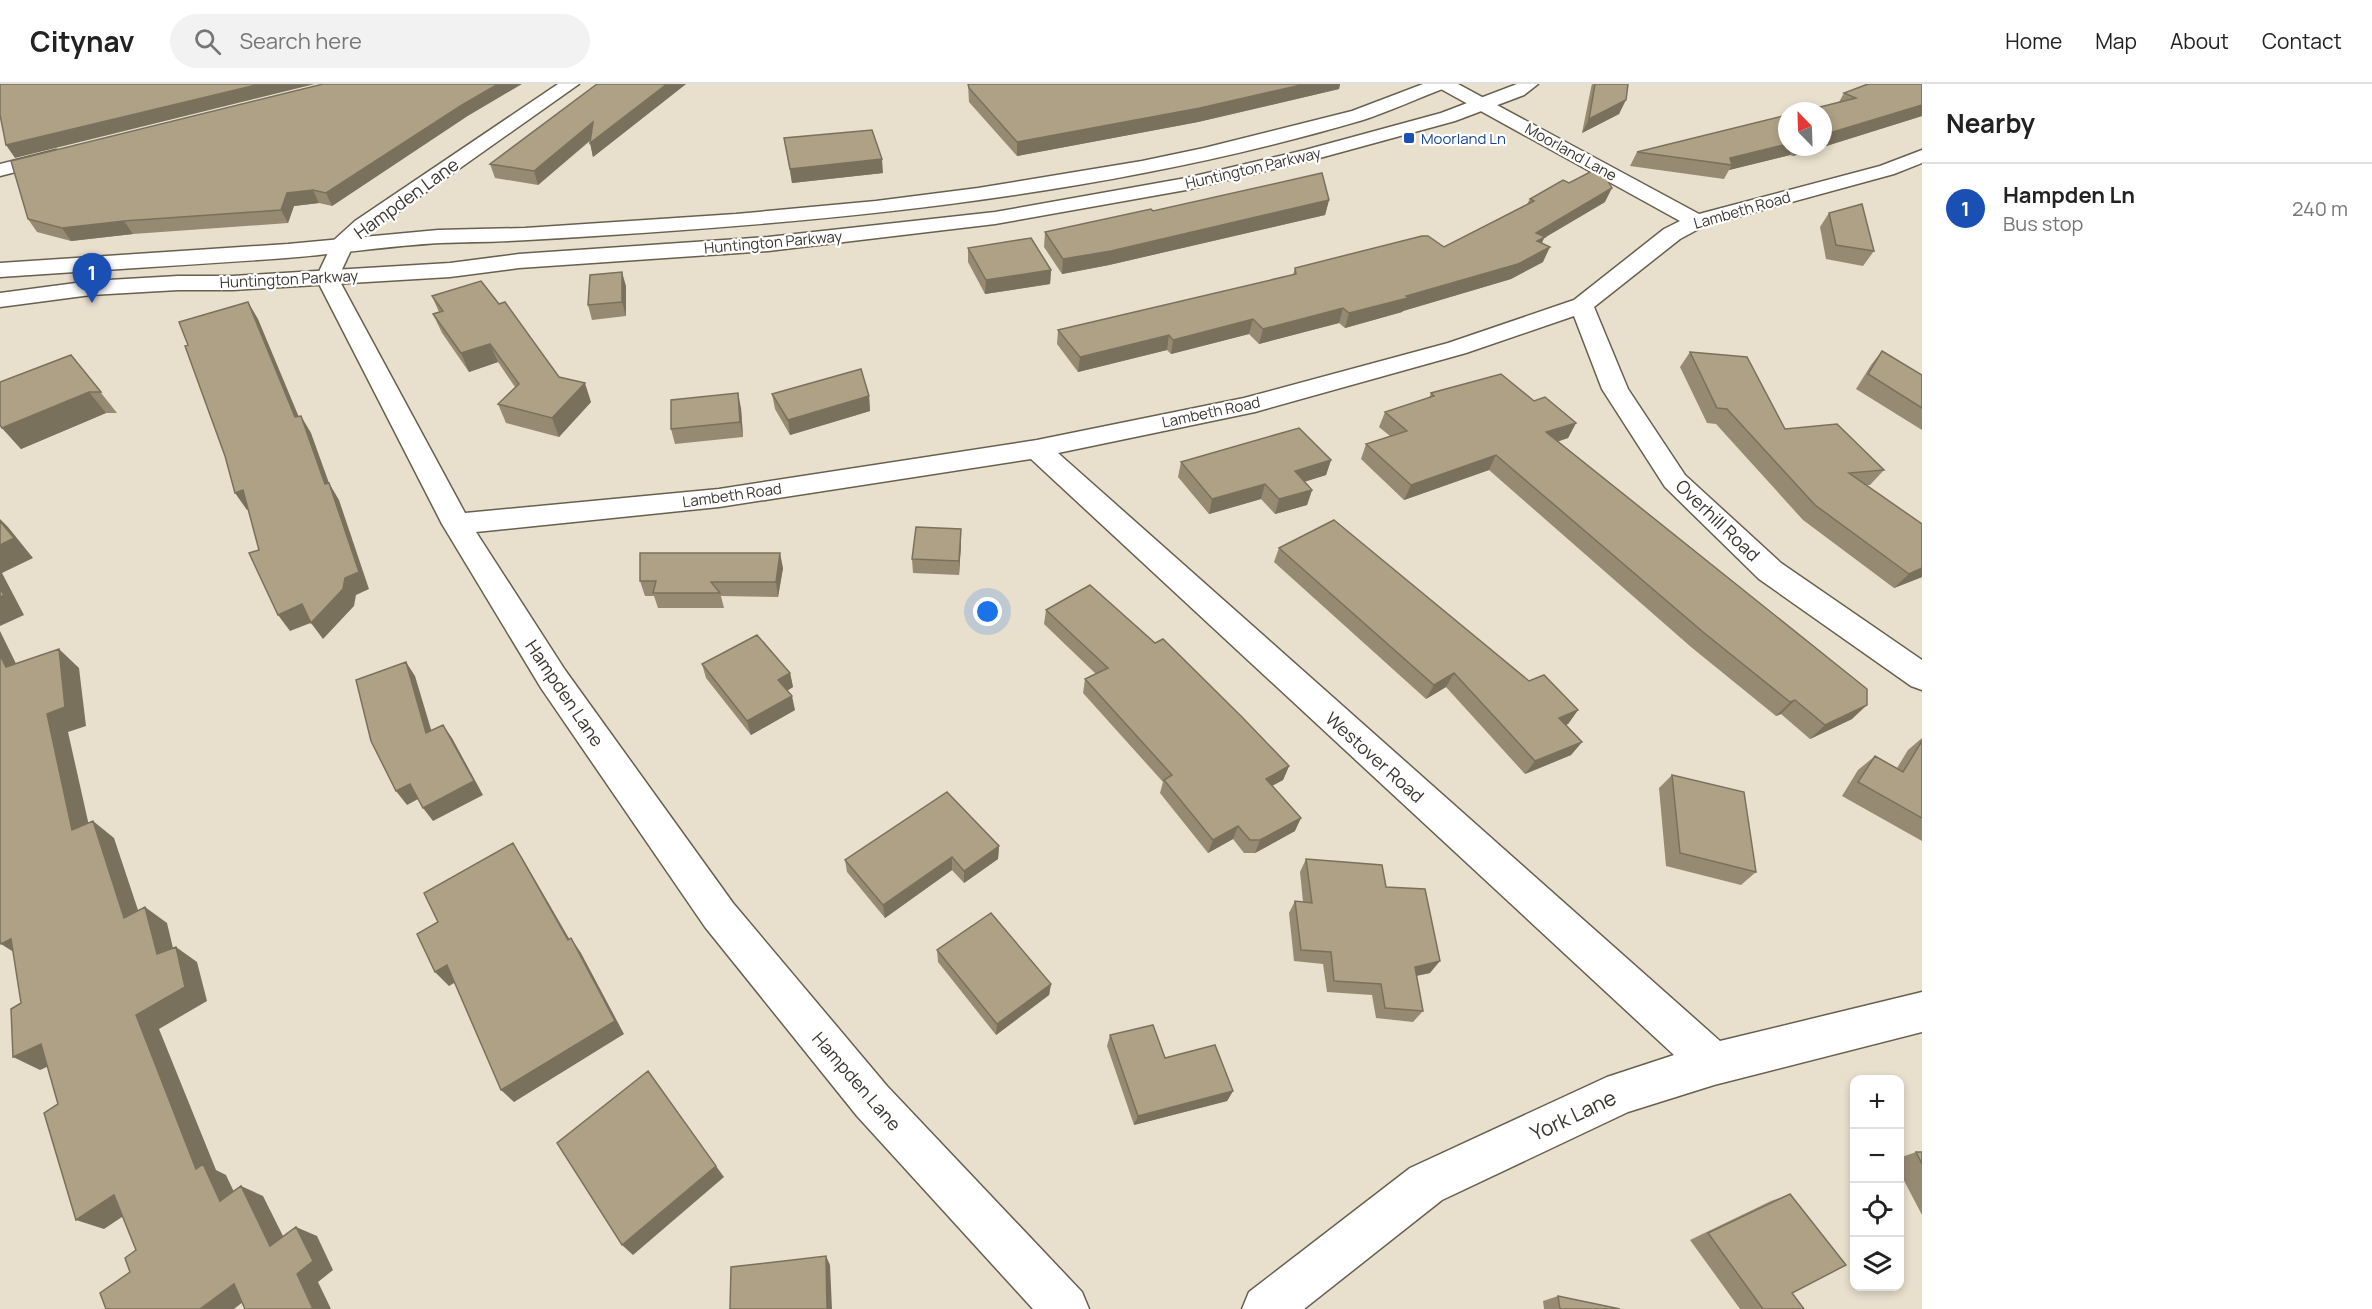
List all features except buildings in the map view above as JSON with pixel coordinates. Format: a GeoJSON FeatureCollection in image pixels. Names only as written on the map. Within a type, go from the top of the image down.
{"type":"FeatureCollection","features":[{"type":"Feature","properties":{"kind":"street","name":"Hampden Lane"},"geometry":{"type":"LineString","coordinates":[[570,84],[363,225],[342,245],[327,278],[456,524],[553,679],[719,915],[872,1101],[1065,1309]]}},
{"type":"Feature","properties":{"kind":"street","name":"Huntington Parkway"},"geometry":{"type":"LineString","coordinates":[[0,270],[438,237],[525,234],[736,219],[876,207],[978,194],[1142,167],[1204,154],[1359,115],[1439,84]]}},
{"type":"Feature","properties":{"kind":"street","name":"Moorland Lane"},"geometry":{"type":"LineString","coordinates":[[1445,84],[1696,221]]}},
{"type":"Feature","properties":{"kind":"street","name":"Huntington Parkway"},"geometry":{"type":"LineString","coordinates":[[0,300],[102,288],[450,270],[519,261],[768,244],[995,218],[1246,171],[1448,117],[1518,91],[1529,84]]}},
{"type":"Feature","properties":{"kind":"street"},"geometry":{"type":"LineString","coordinates":[[0,170],[69,153]]}},
{"type":"Feature","properties":{"kind":"street","name":"Lambeth Road"},"geometry":{"type":"LineString","coordinates":[[456,524],[719,498],[1036,449],[1246,406],[1457,348],[1581,305],[1672,234],[1696,221],[1887,170],[1922,156]]}},
{"type":"Feature","properties":{"kind":"street","name":"Overhill Road"},"geometry":{"type":"LineString","coordinates":[[1581,305],[1615,389],[1675,481],[1770,571],[1922,677]]}},
{"type":"Feature","properties":{"kind":"street","name":"Westover Road"},"geometry":{"type":"LineString","coordinates":[[1036,449],[1714,1064]]}},
{"type":"Feature","properties":{"kind":"street","name":"York Lane"},"geometry":{"type":"LineString","coordinates":[[1266,1309],[1426,1184],[1622,1092],[1714,1064],[1922,1012]]}},
{"type":"Feature","properties":{"kind":"place","name":"Moorland Ln"},"geometry":{"type":"Point","coordinates":[1409,138]}},
{"type":"Feature","properties":{"kind":"place","name":"Hampden Ln"},"geometry":{"type":"Point","coordinates":[92,303]}}]}
